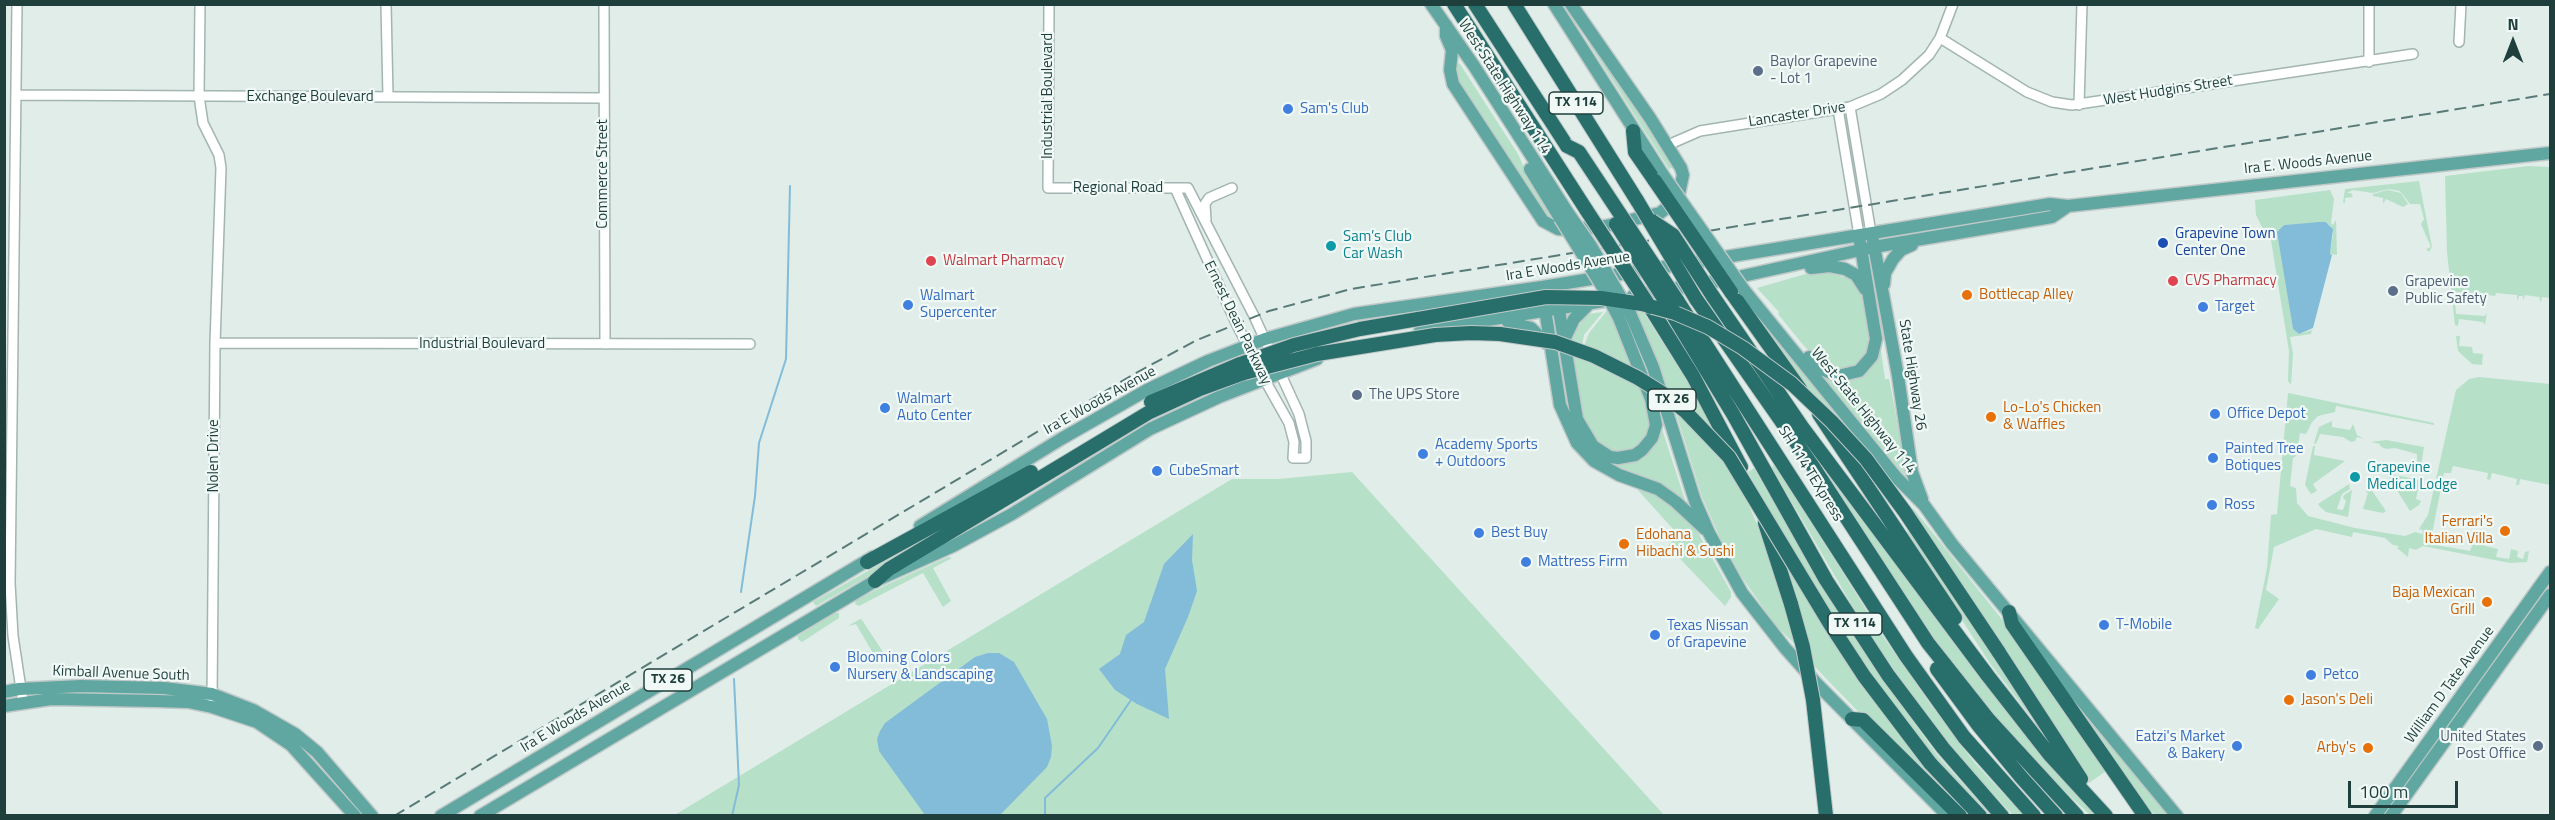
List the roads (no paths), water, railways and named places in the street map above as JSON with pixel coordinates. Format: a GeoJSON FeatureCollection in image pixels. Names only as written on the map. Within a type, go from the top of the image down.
{"type":"FeatureCollection","features":[{"type":"Feature","properties":{"kind":"highway"},"geometry":{"type":"LineString","coordinates":[[1454,4],[1650,307],[1704,395],[1742,470],[1774,546],[1803,647],[1813,700],[1826,816]]}},
{"type":"Feature","properties":{"kind":"highway","name":"TX 114"},"geometry":{"type":"LineString","coordinates":[[1475,4],[1671,301],[1826,580],[1888,675],[1943,748],[2002,816]]}},
{"type":"Feature","properties":{"kind":"highway","name":"TX 114"},"geometry":{"type":"LineString","coordinates":[[1514,4],[1650,220],[1696,299],[1823,482],[1942,661],[1996,728],[2077,816]]}},
{"type":"Feature","properties":{"kind":"highway"},"geometry":{"type":"LineString","coordinates":[[1633,131],[1635,152],[1659,178],[1741,292],[1976,650],[1979,664]]}},
{"type":"Feature","properties":{"kind":"highway"},"geometry":{"type":"LineString","coordinates":[[1650,220],[1673,235],[1802,427],[1979,664],[2049,754],[2109,816]]}},
{"type":"Feature","properties":{"kind":"highway"},"geometry":{"type":"LineString","coordinates":[[867,562],[1149,403],[1302,343],[1360,328],[1546,297],[1601,297],[1642,304],[1675,313],[1708,327],[1743,348],[1792,384],[1866,459],[1998,651],[2063,753],[2109,816]]}},
{"type":"Feature","properties":{"kind":"highway","name":"SH 114 TEXpress"},"geometry":{"type":"LineString","coordinates":[[1671,301],[1786,465],[1906,656],[1964,736],[2034,816]]}},
{"type":"Feature","properties":{"kind":"highway","name":"TX 26"},"geometry":{"type":"LineString","coordinates":[[875,580],[889,569],[1148,413],[1242,368],[1435,335],[1500,334],[1555,342],[1594,356],[1662,393],[1685,411],[1729,457],[1864,676],[1930,763],[1980,816]]}},
{"type":"Feature","properties":{"kind":"highway","name":"SH 114 TEXpress"},"geometry":{"type":"LineString","coordinates":[[1823,482],[1826,504],[1941,675],[2014,769],[2056,816]]}},
{"type":"Feature","properties":{"kind":"highway"},"geometry":{"type":"LineString","coordinates":[[2009,612],[2012,624],[2145,816]]}},
{"type":"Feature","properties":{"kind":"highway"},"geometry":{"type":"LineString","coordinates":[[1852,719],[1863,720],[1960,816]]}},
{"type":"Feature","properties":{"kind":"main road","name":"West State Highway 114"},"geometry":{"type":"LineString","coordinates":[[1431,4],[1502,112],[1564,216],[1591,246],[1624,316],[1653,367],[1695,501],[1709,533],[1752,608],[1798,662],[1948,816]]}},
{"type":"Feature","properties":{"kind":"main road"},"geometry":{"type":"LineString","coordinates":[[1554,4],[1633,131]]}},
{"type":"Feature","properties":{"kind":"main road"},"geometry":{"type":"LineString","coordinates":[[1446,25],[1446,36],[1452,50],[1450,70],[1453,84],[1537,214],[1551,225],[1571,230],[1606,226],[1660,213],[1674,202],[1682,185],[1681,168],[1571,4]]}},
{"type":"Feature","properties":{"kind":"main road","name":"Ira E. Woods Avenue"},"geometry":{"type":"LineString","coordinates":[[1865,234],[2050,204],[2068,206],[2550,153]]}},
{"type":"Feature","properties":{"kind":"main road","name":"Ira E. Woods Avenue"},"geometry":{"type":"LineString","coordinates":[[1861,250],[2052,217],[2068,206]]}},
{"type":"Feature","properties":{"kind":"main road"},"geometry":{"type":"LineString","coordinates":[[1741,292],[1759,297],[1819,368],[1838,376],[1859,371],[1872,356],[1876,339],[1861,250],[1865,234]]}},
{"type":"Feature","properties":{"kind":"main road","name":"State Highway 26"},"geometry":{"type":"LineString","coordinates":[[1865,234],[1874,247],[1912,472],[1924,505]]}},
{"type":"Feature","properties":{"kind":"main road","name":"Ira E Woods Avenue"},"geometry":{"type":"LineString","coordinates":[[441,816],[867,562],[963,498],[1137,396],[1247,346],[1353,314],[1555,285],[1865,234]]}},
{"type":"Feature","properties":{"kind":"main road"},"geometry":{"type":"LineString","coordinates":[[1883,291],[1885,273],[1893,259],[1901,250],[1922,240]]}},
{"type":"Feature","properties":{"kind":"main road"},"geometry":{"type":"LineString","coordinates":[[875,580],[953,546],[1012,514],[1149,429],[1264,379],[1371,340],[1559,310],[1752,274],[1861,250]]}},
{"type":"Feature","properties":{"kind":"main road"},"geometry":{"type":"LineString","coordinates":[[1752,274],[1761,278],[1817,267],[1837,267],[1856,275],[1868,293]]}},
{"type":"Feature","properties":{"kind":"main road"},"geometry":{"type":"LineString","coordinates":[[1555,285],[1574,407],[1586,437],[1593,446],[1610,457],[1618,458],[1635,455],[1652,438],[1656,417],[1624,316]]}},
{"type":"Feature","properties":{"kind":"main road"},"geometry":{"type":"LineString","coordinates":[[1542,287],[1560,405],[1577,443],[1594,461],[1619,475],[1658,489],[1677,502],[1709,533]]}},
{"type":"Feature","properties":{"kind":"main road","name":"West State Highway 114"},"geometry":{"type":"LineString","coordinates":[[1741,292],[1896,477],[1924,505],[1952,544],[2177,816]]}},
{"type":"Feature","properties":{"kind":"main road"},"geometry":{"type":"LineString","coordinates":[[1564,341],[1574,319],[1589,304]]}},
{"type":"Feature","properties":{"kind":"main road"},"geometry":{"type":"LineString","coordinates":[[1495,320],[1531,328],[1550,348]]}},
{"type":"Feature","properties":{"kind":"main road","name":"William D Tate Avenue"},"geometry":{"type":"LineString","coordinates":[[2385,813],[2547,586],[2550,572]]}},
{"type":"Feature","properties":{"kind":"main road","name":"TX 26"},"geometry":{"type":"LineString","coordinates":[[480,816],[875,580]]}},
{"type":"Feature","properties":{"kind":"main road","name":"William D Tate Avenue"},"geometry":{"type":"LineString","coordinates":[[2497,657],[2550,595]]}},
{"type":"Feature","properties":{"kind":"main road","name":"Kimball Avenue South"},"geometry":{"type":"LineString","coordinates":[[4,692],[19,689],[81,686],[164,688],[253,710],[295,741],[317,752],[372,816]]}},
{"type":"Feature","properties":{"kind":"main road","name":"Kimball Avenue South"},"geometry":{"type":"LineString","coordinates":[[4,706],[51,699],[212,701]]}},
{"type":"Feature","properties":{"kind":"main road"},"geometry":{"type":"LineString","coordinates":[[631,702],[626,717],[631,726]]}},
{"type":"Feature","properties":{"kind":"main road","name":"Kimball Avenue South"},"geometry":{"type":"LineString","coordinates":[[295,741],[355,816]]}},
{"type":"Feature","properties":{"kind":"street"},"geometry":{"type":"LineString","coordinates":[[17,4],[10,584],[13,636],[19,689],[23,702]]}},
{"type":"Feature","properties":{"kind":"street","name":"Nolen Drive"},"geometry":{"type":"LineString","coordinates":[[200,4],[199,96],[203,123],[219,155],[221,168],[214,343],[212,701]]}},
{"type":"Feature","properties":{"kind":"street"},"geometry":{"type":"LineString","coordinates":[[386,4],[388,97]]}},
{"type":"Feature","properties":{"kind":"street","name":"Commerce Street"},"geometry":{"type":"LineString","coordinates":[[604,4],[605,344]]}},
{"type":"Feature","properties":{"kind":"street","name":"Industrial Boulevard"},"geometry":{"type":"LineString","coordinates":[[1048,188],[1049,4]]}},
{"type":"Feature","properties":{"kind":"street","name":"Lancaster Drive"},"geometry":{"type":"LineString","coordinates":[[1668,146],[1700,131],[1850,107],[1881,94],[1902,80],[1929,54],[1940,38],[1953,4]]}},
{"type":"Feature","properties":{"kind":"street"},"geometry":{"type":"LineString","coordinates":[[2079,105],[2082,4]]}},
{"type":"Feature","properties":{"kind":"street"},"geometry":{"type":"LineString","coordinates":[[2369,4],[2369,62]]}},
{"type":"Feature","properties":{"kind":"street"},"geometry":{"type":"LineString","coordinates":[[2459,42],[2461,4]]}},
{"type":"Feature","properties":{"kind":"street","name":"West Hudgins Street"},"geometry":{"type":"LineString","coordinates":[[1940,38],[2027,92],[2052,102],[2079,105],[2183,87],[2413,54]]}},
{"type":"Feature","properties":{"kind":"street","name":"Exchange Boulevard"},"geometry":{"type":"LineString","coordinates":[[17,95],[603,98]]}},
{"type":"Feature","properties":{"kind":"street"},"geometry":{"type":"LineString","coordinates":[[1850,107],[1865,234]]}},
{"type":"Feature","properties":{"kind":"street"},"geometry":{"type":"LineString","coordinates":[[1838,109],[1865,234]]}},
{"type":"Feature","properties":{"kind":"street","name":"Regional Road"},"geometry":{"type":"LineString","coordinates":[[1048,188],[1188,188]]}},
{"type":"Feature","properties":{"kind":"street","name":"Ernest Dean Parkway"},"geometry":{"type":"LineString","coordinates":[[1174,188],[1247,346],[1289,423],[1293,442],[1293,458],[1306,458],[1306,441],[1299,414],[1265,339],[1188,188]]}},
{"type":"Feature","properties":{"kind":"street"},"geometry":{"type":"LineString","coordinates":[[1207,229],[1204,213],[1209,198],[1232,188]]}},
{"type":"Feature","properties":{"kind":"street"},"geometry":{"type":"LineString","coordinates":[[1204,254],[1218,248]]}},
{"type":"Feature","properties":{"kind":"street","name":"Industrial Boulevard"},"geometry":{"type":"LineString","coordinates":[[214,343],[750,344]]}},
{"type":"Feature","properties":{"kind":"water"},"geometry":{"type":"Polygon","coordinates":[[[2326,222],[2333,229],[2330,254],[2332,255],[2313,328],[2299,334],[2293,329],[2277,232],[2284,225],[2326,222]]]}},
{"type":"Feature","properties":{"kind":"water"},"geometry":{"type":"Polygon","coordinates":[[[1193,534],[1192,560],[1197,591],[1165,669],[1169,719],[1137,704],[1115,690],[1099,669],[1120,654],[1126,635],[1144,622],[1164,564],[1193,534]]]}},
{"type":"Feature","properties":{"kind":"water"},"geometry":{"type":"Polygon","coordinates":[[[988,653],[999,653],[1014,662],[1047,719],[1052,746],[1051,757],[1047,767],[1000,815],[925,815],[879,751],[877,739],[880,731],[885,723],[975,657],[988,653]]]}},
{"type":"Feature","properties":{"kind":"waterway"},"geometry":{"type":"LineString","coordinates":[[741,592],[755,496],[759,443],[786,359],[790,186]]}},
{"type":"Feature","properties":{"kind":"waterway"},"geometry":{"type":"LineString","coordinates":[[732,816],[739,785],[734,679]]}},
{"type":"Feature","properties":{"kind":"waterway"},"geometry":{"type":"LineString","coordinates":[[1045,816],[1045,798],[1098,748],[1131,700]]}},
{"type":"Feature","properties":{"kind":"railway"},"geometry":{"type":"LineString","coordinates":[[394,816],[1134,374],[1197,340],[1269,311],[1351,289],[2550,94]]}},
{"type":"Feature","properties":{"kind":"place","name":"Baylor Grapevine - Lot 1"},"geometry":{"type":"Point","coordinates":[1758,71]}},
{"type":"Feature","properties":{"kind":"place","name":"Sam's Club"},"geometry":{"type":"Point","coordinates":[1288,109]}},
{"type":"Feature","properties":{"kind":"place","name":"Grapevine Town Center One"},"geometry":{"type":"Point","coordinates":[2163,243]}},
{"type":"Feature","properties":{"kind":"place","name":"Sam’s Club Car Wash"},"geometry":{"type":"Point","coordinates":[1331,246]}},
{"type":"Feature","properties":{"kind":"place","name":"Walmart Pharmacy"},"geometry":{"type":"Point","coordinates":[931,261]}},
{"type":"Feature","properties":{"kind":"place","name":"CVS Pharmacy"},"geometry":{"type":"Point","coordinates":[2173,281]}},
{"type":"Feature","properties":{"kind":"place","name":"Grapevine Public Safety"},"geometry":{"type":"Point","coordinates":[2393,291]}},
{"type":"Feature","properties":{"kind":"place","name":"Bottlecap Alley"},"geometry":{"type":"Point","coordinates":[1967,295]}},
{"type":"Feature","properties":{"kind":"place","name":"Walmart Supercenter"},"geometry":{"type":"Point","coordinates":[908,305]}},
{"type":"Feature","properties":{"kind":"place","name":"Target"},"geometry":{"type":"Point","coordinates":[2203,307]}},
{"type":"Feature","properties":{"kind":"place","name":"The UPS Store"},"geometry":{"type":"Point","coordinates":[1357,395]}},
{"type":"Feature","properties":{"kind":"place","name":"Walmart Auto Center"},"geometry":{"type":"Point","coordinates":[885,408]}},
{"type":"Feature","properties":{"kind":"place","name":"Office Depot"},"geometry":{"type":"Point","coordinates":[2215,414]}},
{"type":"Feature","properties":{"kind":"place","name":"Lo-Lo's Chicken & Waffles"},"geometry":{"type":"Point","coordinates":[1991,417]}},
{"type":"Feature","properties":{"kind":"place","name":"Academy Sports + Outdoors"},"geometry":{"type":"Point","coordinates":[1423,454]}},
{"type":"Feature","properties":{"kind":"place","name":"Painted Tree Botiques"},"geometry":{"type":"Point","coordinates":[2213,458]}},
{"type":"Feature","properties":{"kind":"place","name":"CubeSmart"},"geometry":{"type":"Point","coordinates":[1157,471]}},
{"type":"Feature","properties":{"kind":"place","name":"Grapevine Medical Lodge"},"geometry":{"type":"Point","coordinates":[2355,477]}},
{"type":"Feature","properties":{"kind":"place","name":"Ross"},"geometry":{"type":"Point","coordinates":[2212,505]}},
{"type":"Feature","properties":{"kind":"place","name":"Ferrari's Italian Villa"},"geometry":{"type":"Point","coordinates":[2505,531]}},
{"type":"Feature","properties":{"kind":"place","name":"Best Buy"},"geometry":{"type":"Point","coordinates":[1479,533]}},
{"type":"Feature","properties":{"kind":"place","name":"Edohana Hibachi & Sushi"},"geometry":{"type":"Point","coordinates":[1624,544]}},
{"type":"Feature","properties":{"kind":"place","name":"Mattress Firm"},"geometry":{"type":"Point","coordinates":[1526,562]}},
{"type":"Feature","properties":{"kind":"place","name":"Baja Mexican Grill"},"geometry":{"type":"Point","coordinates":[2487,602]}},
{"type":"Feature","properties":{"kind":"place","name":"T-Mobile"},"geometry":{"type":"Point","coordinates":[2104,625]}},
{"type":"Feature","properties":{"kind":"place","name":"Texas Nissan of Grapevine"},"geometry":{"type":"Point","coordinates":[1655,635]}},
{"type":"Feature","properties":{"kind":"place","name":"Blooming Colors Nursery & Landscaping"},"geometry":{"type":"Point","coordinates":[835,667]}},
{"type":"Feature","properties":{"kind":"place","name":"Petco"},"geometry":{"type":"Point","coordinates":[2311,675]}},
{"type":"Feature","properties":{"kind":"place","name":"Jason's Deli"},"geometry":{"type":"Point","coordinates":[2289,700]}},
{"type":"Feature","properties":{"kind":"place","name":"Eatzi's Market & Bakery"},"geometry":{"type":"Point","coordinates":[2237,746]}},
{"type":"Feature","properties":{"kind":"place","name":"United States Post Office"},"geometry":{"type":"Point","coordinates":[2538,746]}},
{"type":"Feature","properties":{"kind":"place","name":"Arby's"},"geometry":{"type":"Point","coordinates":[2368,748]}}]}
